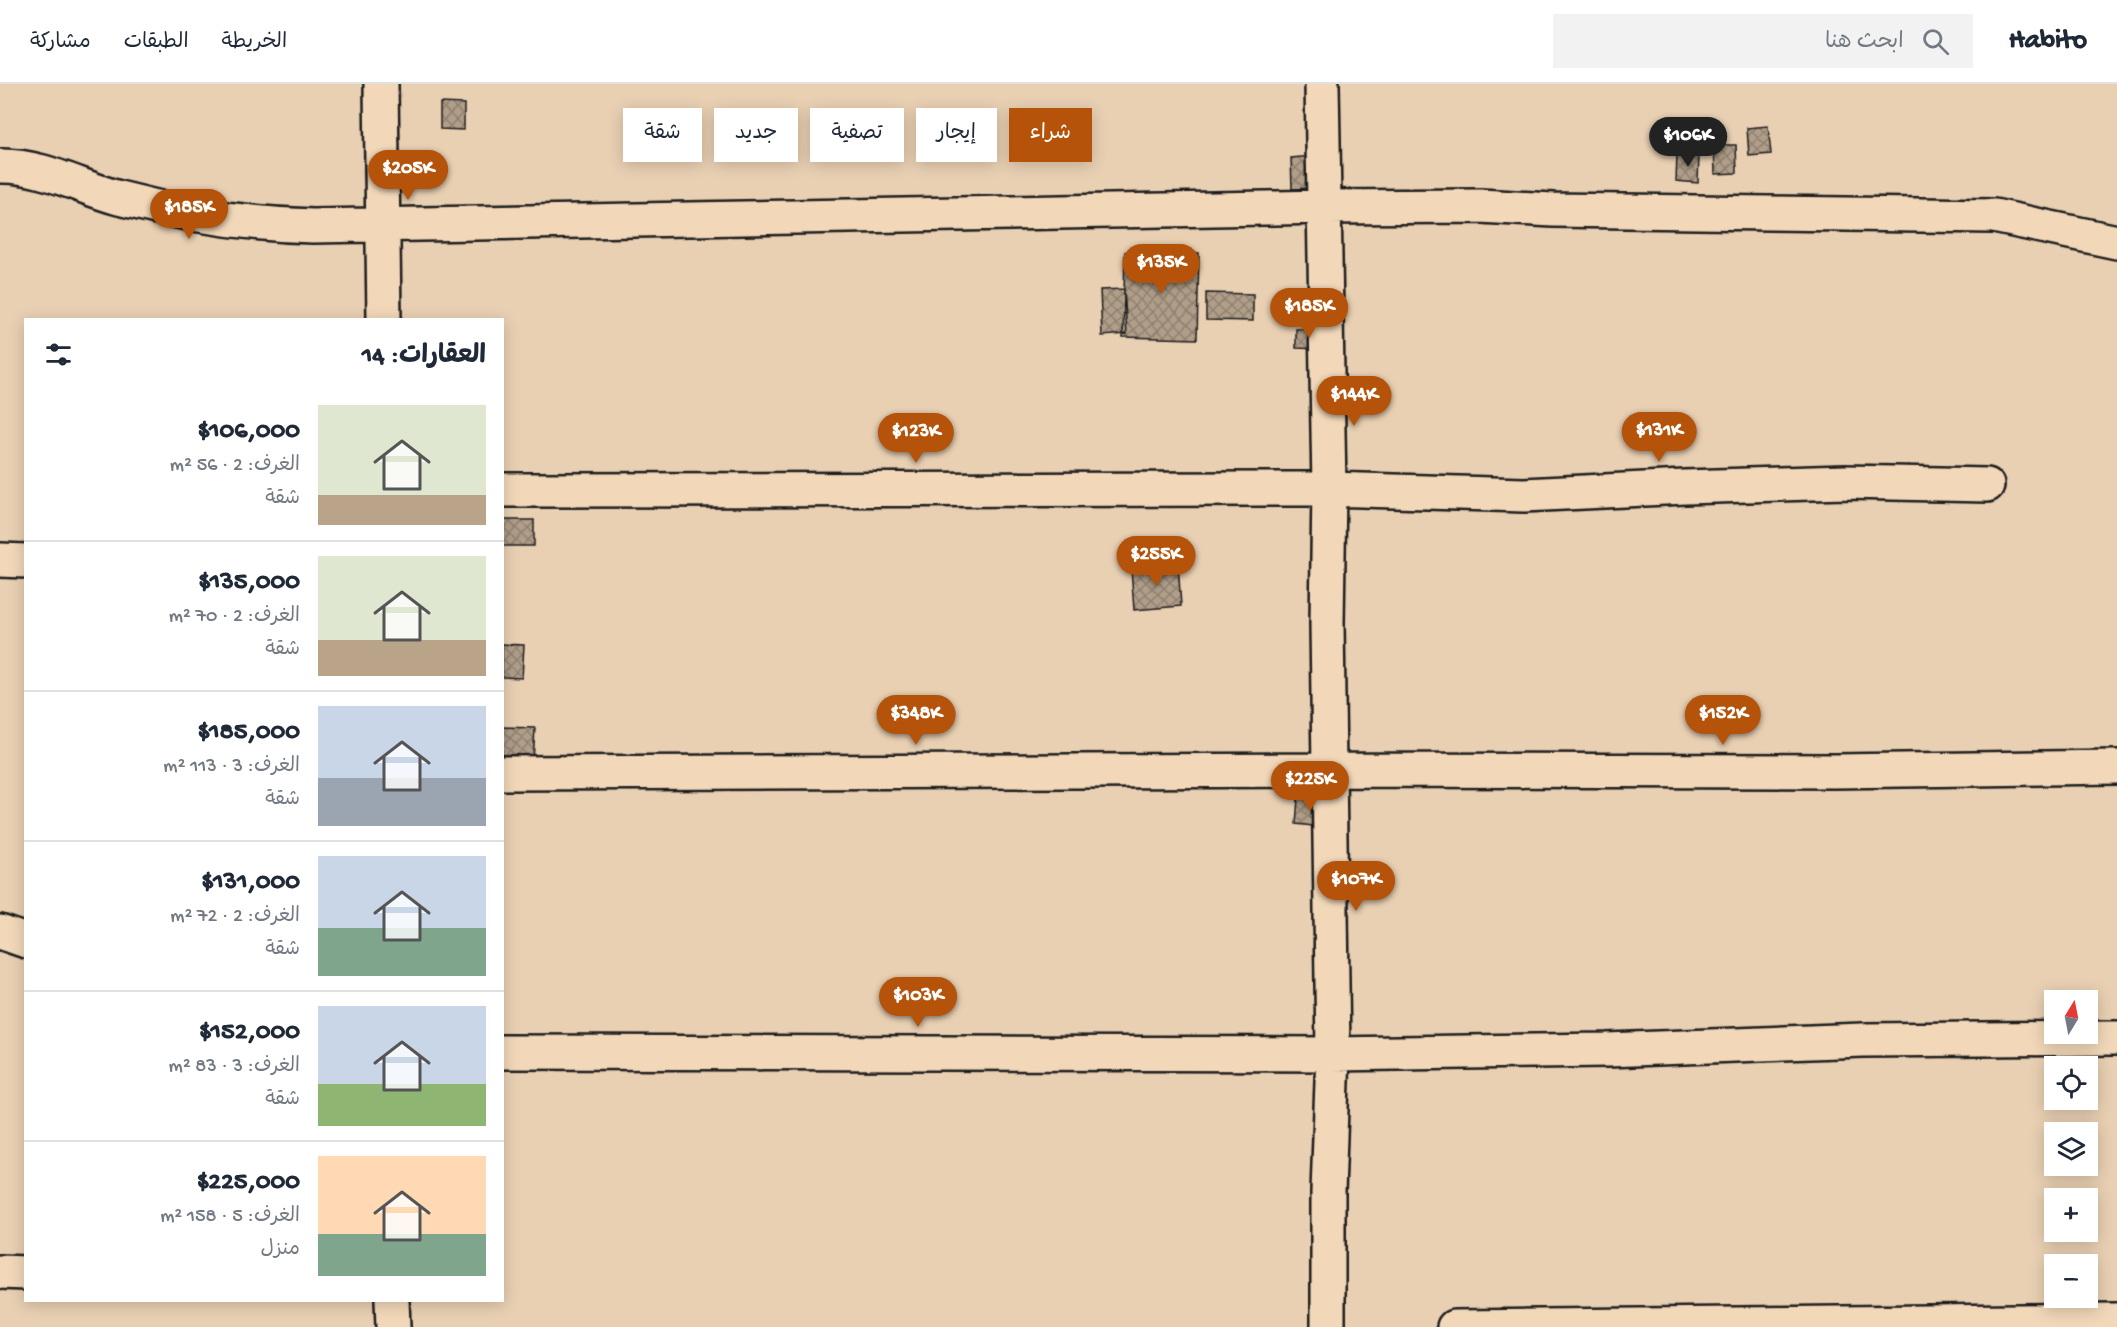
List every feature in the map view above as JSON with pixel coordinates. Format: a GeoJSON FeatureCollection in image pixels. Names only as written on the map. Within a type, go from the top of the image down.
{"type":"FeatureCollection","features":[{"type":"Feature","properties":{"kind":"street"},"geometry":{"type":"LineString","coordinates":[[381,84],[384,318]]}},
{"type":"Feature","properties":{"kind":"street"},"geometry":{"type":"LineString","coordinates":[[1322,84],[1329,489],[1327,624],[1333,1054],[1328,1192],[1328,1327]]}},
{"type":"Feature","properties":{"kind":"street"},"geometry":{"type":"LineString","coordinates":[[0,166],[37,170],[115,197],[167,211],[215,219],[313,226],[1480,206],[1553,210],[1994,216],[2117,242]]}},
{"type":"Feature","properties":{"kind":"street"},"geometry":{"type":"LineString","coordinates":[[504,490],[1329,489],[1524,495],[1845,482],[1987,485]]}},
{"type":"Feature","properties":{"kind":"street"},"geometry":{"type":"LineString","coordinates":[[0,560],[24,561]]}},
{"type":"Feature","properties":{"kind":"street"},"geometry":{"type":"LineString","coordinates":[[504,773],[1835,771],[2117,767]]}},
{"type":"Feature","properties":{"kind":"street"},"geometry":{"type":"LineString","coordinates":[[504,1052],[1333,1054],[1607,1050],[1863,1040],[2117,1038]]}},
{"type":"Feature","properties":{"kind":"street"},"geometry":{"type":"LineString","coordinates":[[0,1272],[24,1273]]}},
{"type":"Feature","properties":{"kind":"street"},"geometry":{"type":"LineString","coordinates":[[392,1302],[393,1327]]}},
{"type":"Feature","properties":{"kind":"street"},"geometry":{"type":"LineString","coordinates":[[1454,1327],[2117,1320]]}},
{"type":"Feature","properties":{"kind":"building"},"geometry":{"type":"Polygon","coordinates":[[[440,103],[464,104],[464,130],[440,129],[440,103]]]}},
{"type":"Feature","properties":{"kind":"building"},"geometry":{"type":"Polygon","coordinates":[[[1768,126],[1771,154],[1749,156],[1747,128],[1768,126]]]}},
{"type":"Feature","properties":{"kind":"building"},"geometry":{"type":"Polygon","coordinates":[[[1714,145],[1736,145],[1737,173],[1715,174],[1714,145]]]}},
{"type":"Feature","properties":{"kind":"building"},"geometry":{"type":"Polygon","coordinates":[[[1677,154],[1699,155],[1698,183],[1676,181],[1677,154]]]}},
{"type":"Feature","properties":{"kind":"building"},"geometry":{"type":"Polygon","coordinates":[[[1313,156],[1315,188],[1292,189],[1291,158],[1313,156]]]}},
{"type":"Feature","properties":{"kind":"building"},"geometry":{"type":"Polygon","coordinates":[[[1125,252],[1199,253],[1197,339],[1123,337],[1125,252]]]}},
{"type":"Feature","properties":{"kind":"building"},"geometry":{"type":"Polygon","coordinates":[[[1124,289],[1127,334],[1102,336],[1100,290],[1124,289]]]}},
{"type":"Feature","properties":{"kind":"building"},"geometry":{"type":"Polygon","coordinates":[[[1206,293],[1253,294],[1253,321],[1206,320],[1206,293]]]}},
{"type":"Feature","properties":{"kind":"building"},"geometry":{"type":"Polygon","coordinates":[[[1296,329],[1321,329],[1321,349],[1296,348],[1296,329]]]}},
{"type":"Feature","properties":{"kind":"building"},"geometry":{"type":"Polygon","coordinates":[[[504,520],[534,520],[534,546],[504,546],[504,520]]]}},
{"type":"Feature","properties":{"kind":"building"},"geometry":{"type":"Polygon","coordinates":[[[1178,564],[1181,606],[1134,610],[1131,568],[1178,564]]]}},
{"type":"Feature","properties":{"kind":"building"},"geometry":{"type":"Polygon","coordinates":[[[504,644],[524,645],[522,678],[504,677],[504,644]]]}},
{"type":"Feature","properties":{"kind":"building"},"geometry":{"type":"Polygon","coordinates":[[[504,727],[535,728],[533,762],[504,761],[504,727]]]}},
{"type":"Feature","properties":{"kind":"building"},"geometry":{"type":"Polygon","coordinates":[[[1298,798],[1323,799],[1322,827],[1296,824],[1298,798]]]}}]}
